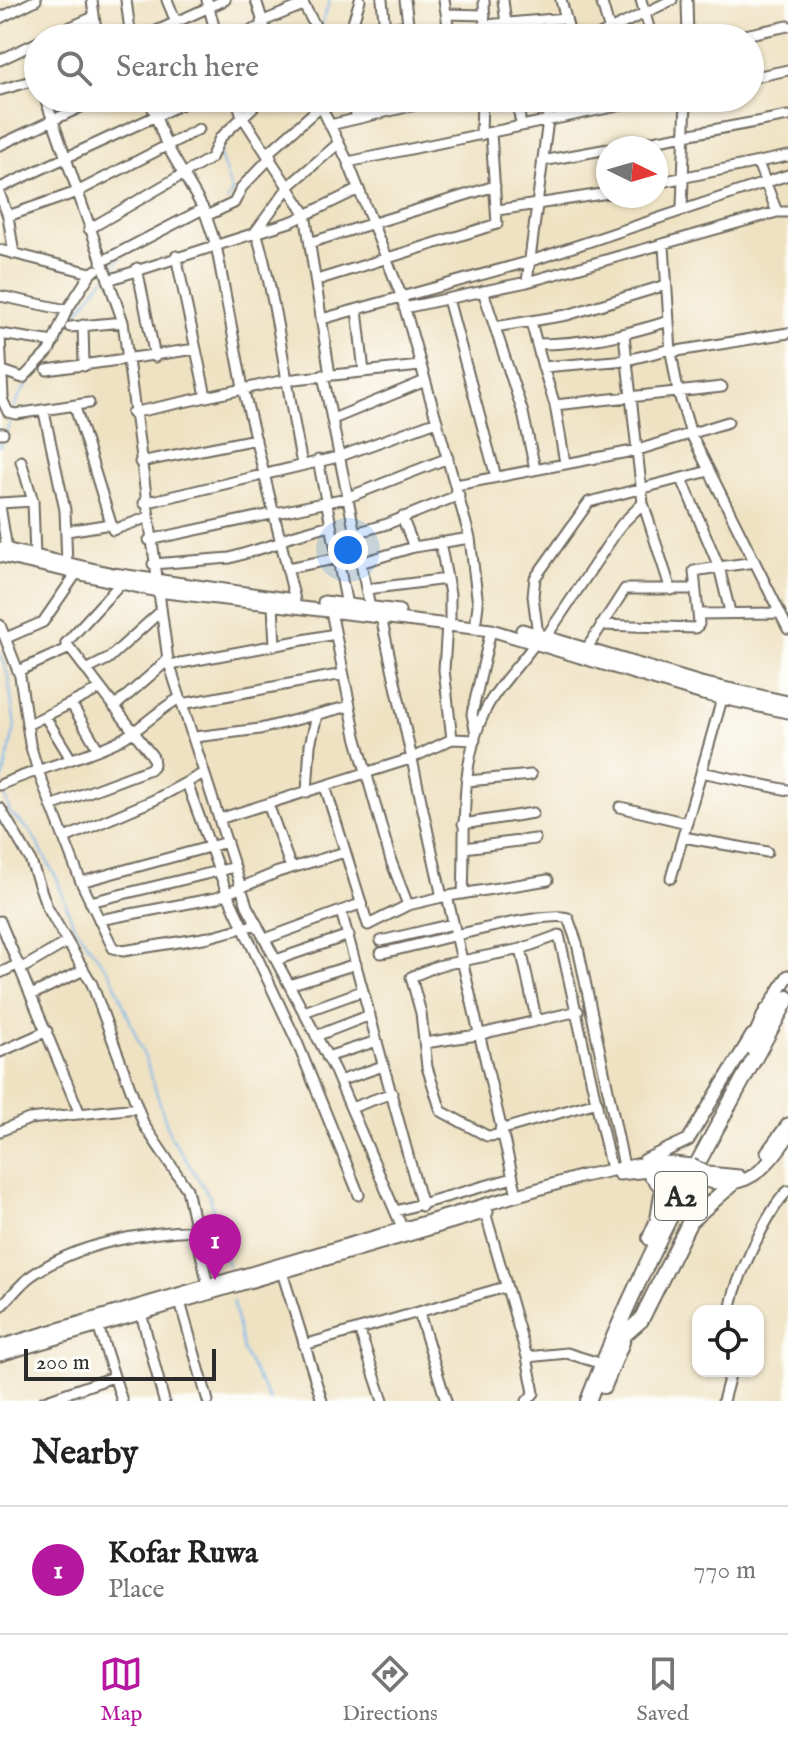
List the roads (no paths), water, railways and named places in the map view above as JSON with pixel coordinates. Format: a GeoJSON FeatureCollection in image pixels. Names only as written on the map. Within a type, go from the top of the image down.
{"type":"FeatureCollection","features":[{"type":"Feature","properties":{"kind":"highway","name":"A2"},"geometry":{"type":"LineString","coordinates":[[598,1401],[619,1336],[704,1152],[788,998]]}},
{"type":"Feature","properties":{"kind":"highway"},"geometry":{"type":"LineString","coordinates":[[704,1152],[712,1119],[767,1011]]}},
{"type":"Feature","properties":{"kind":"highway","name":"A2"},"geometry":{"type":"LineString","coordinates":[[588,1401],[602,1364],[708,1161],[788,1018]]}},
{"type":"Feature","properties":{"kind":"highway"},"geometry":{"type":"LineString","coordinates":[[619,1336],[617,1307],[658,1220],[662,1203],[663,1188],[644,1166]]}},
{"type":"Feature","properties":{"kind":"highway"},"geometry":{"type":"LineString","coordinates":[[619,1336],[641,1320],[690,1221],[731,1185]]}},
{"type":"Feature","properties":{"kind":"main road"},"geometry":{"type":"LineString","coordinates":[[2,551],[156,586],[273,605],[381,617],[476,620],[540,638],[722,699],[788,712]]}},
{"type":"Feature","properties":{"kind":"main road"},"geometry":{"type":"LineString","coordinates":[[2,551],[120,584],[347,605],[540,638],[587,648],[701,683],[788,702]]}},
{"type":"Feature","properties":{"kind":"main road"},"geometry":{"type":"LineString","coordinates":[[0,1346],[644,1166],[688,1140],[788,976]]}},
{"type":"Feature","properties":{"kind":"main road"},"geometry":{"type":"LineString","coordinates":[[706,1177],[732,1178],[750,1171],[788,1124]]}},
{"type":"Feature","properties":{"kind":"main road"},"geometry":{"type":"LineString","coordinates":[[0,1355],[282,1272],[517,1195],[611,1169],[644,1166],[690,1169],[731,1185],[747,1180],[763,1168],[788,1137]]}},
{"type":"Feature","properties":{"kind":"street"},"geometry":{"type":"LineString","coordinates":[[0,18],[36,0]]}},
{"type":"Feature","properties":{"kind":"street"},"geometry":{"type":"LineString","coordinates":[[92,0],[95,24]]}},
{"type":"Feature","properties":{"kind":"street"},"geometry":{"type":"LineString","coordinates":[[126,0],[129,24]]}},
{"type":"Feature","properties":{"kind":"street"},"geometry":{"type":"LineString","coordinates":[[167,0],[176,22]]}},
{"type":"Feature","properties":{"kind":"street"},"geometry":{"type":"LineString","coordinates":[[172,24],[207,4],[225,0]]}},
{"type":"Feature","properties":{"kind":"street"},"geometry":{"type":"LineString","coordinates":[[256,0],[262,24],[302,2],[313,24]]}},
{"type":"Feature","properties":{"kind":"street"},"geometry":{"type":"LineString","coordinates":[[352,24],[360,0]]}},
{"type":"Feature","properties":{"kind":"street"},"geometry":{"type":"LineString","coordinates":[[382,0],[385,24]]}},
{"type":"Feature","properties":{"kind":"street"},"geometry":{"type":"LineString","coordinates":[[405,0],[408,24]]}},
{"type":"Feature","properties":{"kind":"street"},"geometry":{"type":"LineString","coordinates":[[444,0],[448,24]]}},
{"type":"Feature","properties":{"kind":"street"},"geometry":{"type":"LineString","coordinates":[[484,0],[485,24]]}},
{"type":"Feature","properties":{"kind":"street"},"geometry":{"type":"LineString","coordinates":[[503,0],[507,24]]}},
{"type":"Feature","properties":{"kind":"street"},"geometry":{"type":"LineString","coordinates":[[561,0],[568,24]]}},
{"type":"Feature","properties":{"kind":"street"},"geometry":{"type":"LineString","coordinates":[[601,0],[608,24]]}},
{"type":"Feature","properties":{"kind":"street"},"geometry":{"type":"LineString","coordinates":[[641,0],[648,24]]}},
{"type":"Feature","properties":{"kind":"street"},"geometry":{"type":"LineString","coordinates":[[624,24],[672,0]]}},
{"type":"Feature","properties":{"kind":"street"},"geometry":{"type":"LineString","coordinates":[[687,0],[688,24]]}},
{"type":"Feature","properties":{"kind":"street"},"geometry":{"type":"LineString","coordinates":[[207,4],[213,24]]}},
{"type":"Feature","properties":{"kind":"street"},"geometry":{"type":"LineString","coordinates":[[447,14],[507,24],[566,18]]}},
{"type":"Feature","properties":{"kind":"street"},"geometry":{"type":"LineString","coordinates":[[78,24],[94,17]]}},
{"type":"Feature","properties":{"kind":"street"},"geometry":{"type":"LineString","coordinates":[[764,31],[788,26]]}},
{"type":"Feature","properties":{"kind":"street"},"geometry":{"type":"LineString","coordinates":[[0,60],[24,49]]}},
{"type":"Feature","properties":{"kind":"street"},"geometry":{"type":"LineString","coordinates":[[764,75],[788,70]]}},
{"type":"Feature","properties":{"kind":"street"},"geometry":{"type":"LineString","coordinates":[[1,86],[24,82]]}},
{"type":"Feature","properties":{"kind":"street"},"geometry":{"type":"LineString","coordinates":[[50,112],[123,322],[125,362],[156,586],[169,662],[181,701],[241,887],[257,924],[339,1081],[403,1231]]}},
{"type":"Feature","properties":{"kind":"street"},"geometry":{"type":"LineString","coordinates":[[0,145],[71,112]]}},
{"type":"Feature","properties":{"kind":"street"},"geometry":{"type":"LineString","coordinates":[[154,112],[181,176],[205,213],[216,245],[243,388],[295,600]]}},
{"type":"Feature","properties":{"kind":"street"},"geometry":{"type":"LineString","coordinates":[[0,188],[162,112]]}},
{"type":"Feature","properties":{"kind":"street"},"geometry":{"type":"LineString","coordinates":[[242,112],[305,213],[312,242],[338,457],[370,608]]}},
{"type":"Feature","properties":{"kind":"street"},"geometry":{"type":"LineString","coordinates":[[89,229],[211,158],[220,138],[250,112]]}},
{"type":"Feature","properties":{"kind":"street"},"geometry":{"type":"LineString","coordinates":[[3,371],[23,378],[54,342],[67,310],[91,273],[102,265],[205,213],[234,203],[242,187],[309,112]]}},
{"type":"Feature","properties":{"kind":"street"},"geometry":{"type":"LineString","coordinates":[[324,112],[375,224],[401,295],[470,538],[478,605],[476,620]]}},
{"type":"Feature","properties":{"kind":"street"},"geometry":{"type":"LineString","coordinates":[[356,112],[356,116]]}},
{"type":"Feature","properties":{"kind":"street"},"geometry":{"type":"LineString","coordinates":[[330,125],[367,112]]}},
{"type":"Feature","properties":{"kind":"street"},"geometry":{"type":"LineString","coordinates":[[317,280],[495,225],[498,210],[484,112]]}},
{"type":"Feature","properties":{"kind":"street"},"geometry":{"type":"LineString","coordinates":[[519,112],[520,119]]}},
{"type":"Feature","properties":{"kind":"street"},"geometry":{"type":"LineString","coordinates":[[527,282],[547,112]]}},
{"type":"Feature","properties":{"kind":"street"},"geometry":{"type":"LineString","coordinates":[[348,162],[587,112]]}},
{"type":"Feature","properties":{"kind":"street"},"geometry":{"type":"LineString","coordinates":[[682,207],[686,112]]}},
{"type":"Feature","properties":{"kind":"street"},"geometry":{"type":"LineString","coordinates":[[668,139],[788,116]]}},
{"type":"Feature","properties":{"kind":"street"},"geometry":{"type":"LineString","coordinates":[[8,216],[77,192],[199,129]]}},
{"type":"Feature","properties":{"kind":"street"},"geometry":{"type":"LineString","coordinates":[[256,231],[290,185],[339,143]]}},
{"type":"Feature","properties":{"kind":"street"},"geometry":{"type":"LineString","coordinates":[[542,161],[596,151]]}},
{"type":"Feature","properties":{"kind":"street"},"geometry":{"type":"LineString","coordinates":[[668,180],[788,156]]}},
{"type":"Feature","properties":{"kind":"street"},"geometry":{"type":"LineString","coordinates":[[758,163],[777,212]]}},
{"type":"Feature","properties":{"kind":"street"},"geometry":{"type":"LineString","coordinates":[[322,319],[531,261],[682,207],[788,175]]}},
{"type":"Feature","properties":{"kind":"street"},"geometry":{"type":"LineString","coordinates":[[312,242],[495,186]]}},
{"type":"Feature","properties":{"kind":"street"},"geometry":{"type":"LineString","coordinates":[[108,279],[283,225],[359,189]]}},
{"type":"Feature","properties":{"kind":"street"},"geometry":{"type":"LineString","coordinates":[[0,195],[8,216],[14,254]]}},
{"type":"Feature","properties":{"kind":"street"},"geometry":{"type":"LineString","coordinates":[[498,210],[596,195]]}},
{"type":"Feature","properties":{"kind":"street"},"geometry":{"type":"LineString","coordinates":[[404,308],[527,282],[777,212],[788,212]]}},
{"type":"Feature","properties":{"kind":"street"},"geometry":{"type":"LineString","coordinates":[[256,231],[273,296],[285,380],[302,464]]}},
{"type":"Feature","properties":{"kind":"street"},"geometry":{"type":"LineString","coordinates":[[664,246],[671,351],[678,391],[691,434],[788,629]]}},
{"type":"Feature","properties":{"kind":"street"},"geometry":{"type":"LineString","coordinates":[[0,250],[91,273]]}},
{"type":"Feature","properties":{"kind":"street"},"geometry":{"type":"LineString","coordinates":[[176,256],[206,396]]}},
{"type":"Feature","properties":{"kind":"street"},"geometry":{"type":"LineString","coordinates":[[137,268],[155,357]]}},
{"type":"Feature","properties":{"kind":"street"},"geometry":{"type":"LineString","coordinates":[[495,327],[531,322],[666,285]]}},
{"type":"Feature","properties":{"kind":"street"},"geometry":{"type":"LineString","coordinates":[[483,291],[523,413],[535,469]]}},
{"type":"Feature","properties":{"kind":"street"},"geometry":{"type":"LineString","coordinates":[[0,296],[67,310]]}},
{"type":"Feature","properties":{"kind":"street"},"geometry":{"type":"LineString","coordinates":[[448,299],[496,477]]}},
{"type":"Feature","properties":{"kind":"street"},"geometry":{"type":"LineString","coordinates":[[357,310],[364,372]]}},
{"type":"Feature","properties":{"kind":"street"},"geometry":{"type":"LineString","coordinates":[[537,344],[570,344],[624,335],[669,321]]}},
{"type":"Feature","properties":{"kind":"street"},"geometry":{"type":"LineString","coordinates":[[70,327],[123,322]]}},
{"type":"Feature","properties":{"kind":"street"},"geometry":{"type":"LineString","coordinates":[[531,322],[555,405],[565,463]]}},
{"type":"Feature","properties":{"kind":"street"},"geometry":{"type":"LineString","coordinates":[[83,325],[84,366]]}},
{"type":"Feature","properties":{"kind":"street"},"geometry":{"type":"LineString","coordinates":[[543,367],[627,360],[788,333]]}},
{"type":"Feature","properties":{"kind":"street"},"geometry":{"type":"LineString","coordinates":[[54,342],[0,335],[2,396],[13,413],[44,412],[89,403]]}},
{"type":"Feature","properties":{"kind":"street"},"geometry":{"type":"LineString","coordinates":[[624,335],[643,503],[671,590]]}},
{"type":"Feature","properties":{"kind":"street"},"geometry":{"type":"LineString","coordinates":[[47,370],[125,362],[196,349]]}},
{"type":"Feature","properties":{"kind":"street"},"geometry":{"type":"LineString","coordinates":[[132,413],[285,380],[420,366]]}},
{"type":"Feature","properties":{"kind":"street"},"geometry":{"type":"LineString","coordinates":[[333,419],[425,381]]}},
{"type":"Feature","properties":{"kind":"street"},"geometry":{"type":"LineString","coordinates":[[555,405],[722,387]]}},
{"type":"Feature","properties":{"kind":"street"},"geometry":{"type":"LineString","coordinates":[[75,407],[111,524],[117,531],[146,518]]}},
{"type":"Feature","properties":{"kind":"street"},"geometry":{"type":"LineString","coordinates":[[44,412],[67,531],[67,565]]}},
{"type":"Feature","properties":{"kind":"street"},"geometry":{"type":"LineString","coordinates":[[144,503],[338,457],[437,421]]}},
{"type":"Feature","properties":{"kind":"street"},"geometry":{"type":"LineString","coordinates":[[334,539],[402,517],[458,490],[496,477],[638,450],[728,422]]}},
{"type":"Feature","properties":{"kind":"street"},"geometry":{"type":"LineString","coordinates":[[140,462],[256,439]]}},
{"type":"Feature","properties":{"kind":"street"},"geometry":{"type":"LineString","coordinates":[[149,540],[325,504],[448,458]]}},
{"type":"Feature","properties":{"kind":"street"},"geometry":{"type":"LineString","coordinates":[[318,460],[347,605]]}},
{"type":"Feature","properties":{"kind":"street"},"geometry":{"type":"LineString","coordinates":[[21,461],[33,501],[35,557]]}},
{"type":"Feature","properties":{"kind":"street"},"geometry":{"type":"LineString","coordinates":[[540,638],[533,596],[535,578],[589,502],[641,486],[709,471]]}},
{"type":"Feature","properties":{"kind":"street"},"geometry":{"type":"LineString","coordinates":[[682,479],[719,567],[730,612]]}},
{"type":"Feature","properties":{"kind":"street"},"geometry":{"type":"LineString","coordinates":[[2,551],[0,505],[33,501]]}},
{"type":"Feature","properties":{"kind":"street"},"geometry":{"type":"LineString","coordinates":[[463,894],[463,824],[468,781],[475,737],[489,705],[621,525],[643,503]]}},
{"type":"Feature","properties":{"kind":"street"},"geometry":{"type":"LineString","coordinates":[[402,517],[414,547]]}},
{"type":"Feature","properties":{"kind":"street"},"geometry":{"type":"LineString","coordinates":[[67,531],[111,524]]}},
{"type":"Feature","properties":{"kind":"street"},"geometry":{"type":"LineString","coordinates":[[153,564],[230,558],[330,525]]}},
{"type":"Feature","properties":{"kind":"street"},"geometry":{"type":"LineString","coordinates":[[360,563],[414,547],[470,538]]}},
{"type":"Feature","properties":{"kind":"street"},"geometry":{"type":"LineString","coordinates":[[440,542],[447,579],[449,621],[444,670],[452,739]]}},
{"type":"Feature","properties":{"kind":"street"},"geometry":{"type":"LineString","coordinates":[[288,568],[339,558]]}},
{"type":"Feature","properties":{"kind":"street"},"geometry":{"type":"LineString","coordinates":[[601,625],[696,628],[695,570],[755,562]]}},
{"type":"Feature","properties":{"kind":"street"},"geometry":{"type":"LineString","coordinates":[[6,638],[43,622],[76,574]]}},
{"type":"Feature","properties":{"kind":"street"},"geometry":{"type":"LineString","coordinates":[[367,589],[447,579]]}},
{"type":"Feature","properties":{"kind":"street"},"geometry":{"type":"LineString","coordinates":[[51,806],[150,769],[153,757],[66,643],[120,584]]}},
{"type":"Feature","properties":{"kind":"street"},"geometry":{"type":"LineString","coordinates":[[587,648],[625,589],[694,589]]}},
{"type":"Feature","properties":{"kind":"street"},"geometry":{"type":"LineString","coordinates":[[273,605],[275,646]]}},
{"type":"Feature","properties":{"kind":"street"},"geometry":{"type":"LineString","coordinates":[[331,611],[350,706],[391,861],[408,905]]}},
{"type":"Feature","properties":{"kind":"street"},"geometry":{"type":"LineString","coordinates":[[86,670],[108,659],[160,612]]}},
{"type":"Feature","properties":{"kind":"street"},"geometry":{"type":"LineString","coordinates":[[698,614],[779,613]]}},
{"type":"Feature","properties":{"kind":"street"},"geometry":{"type":"LineString","coordinates":[[381,617],[410,759],[453,924],[517,1195]]}},
{"type":"Feature","properties":{"kind":"street"},"geometry":{"type":"LineString","coordinates":[[0,625],[18,671],[38,771],[81,882],[113,948],[123,951],[257,924]]}},
{"type":"Feature","properties":{"kind":"street"},"geometry":{"type":"LineString","coordinates":[[475,737],[472,721],[491,630]]}},
{"type":"Feature","properties":{"kind":"street"},"geometry":{"type":"LineString","coordinates":[[114,707],[169,662],[335,634]]}},
{"type":"Feature","properties":{"kind":"street"},"geometry":{"type":"LineString","coordinates":[[18,671],[70,648]]}},
{"type":"Feature","properties":{"kind":"street"},"geometry":{"type":"LineString","coordinates":[[2,784],[133,733],[147,717],[181,701],[343,674]]}},
{"type":"Feature","properties":{"kind":"street"},"geometry":{"type":"LineString","coordinates":[[27,725],[100,689]]}},
{"type":"Feature","properties":{"kind":"street"},"geometry":{"type":"LineString","coordinates":[[671,878],[722,699]]}},
{"type":"Feature","properties":{"kind":"street"},"geometry":{"type":"LineString","coordinates":[[477,700],[489,705]]}},
{"type":"Feature","properties":{"kind":"street"},"geometry":{"type":"LineString","coordinates":[[72,705],[98,749]]}},
{"type":"Feature","properties":{"kind":"street"},"geometry":{"type":"LineString","coordinates":[[195,737],[260,729],[350,706]]}},
{"type":"Feature","properties":{"kind":"street"},"geometry":{"type":"LineString","coordinates":[[307,792],[310,745],[317,715]]}},
{"type":"Feature","properties":{"kind":"street"},"geometry":{"type":"LineString","coordinates":[[46,718],[71,759]]}},
{"type":"Feature","properties":{"kind":"street"},"geometry":{"type":"LineString","coordinates":[[219,819],[325,786],[368,769],[410,759],[452,739],[475,737]]}},
{"type":"Feature","properties":{"kind":"street"},"geometry":{"type":"LineString","coordinates":[[701,772],[788,790]]}},
{"type":"Feature","properties":{"kind":"street"},"geometry":{"type":"LineString","coordinates":[[65,838],[204,773]]}},
{"type":"Feature","properties":{"kind":"street"},"geometry":{"type":"LineString","coordinates":[[468,781],[531,775]]}},
{"type":"Feature","properties":{"kind":"street"},"geometry":{"type":"LineString","coordinates":[[187,783],[242,929],[297,1042],[359,1195]]}},
{"type":"Feature","properties":{"kind":"street"},"geometry":{"type":"LineString","coordinates":[[325,786],[368,925],[408,905],[444,896],[548,880]]}},
{"type":"Feature","properties":{"kind":"street"},"geometry":{"type":"LineString","coordinates":[[268,804],[291,868]]}},
{"type":"Feature","properties":{"kind":"street"},"geometry":{"type":"LineString","coordinates":[[620,807],[687,823]]}},
{"type":"Feature","properties":{"kind":"street"},"geometry":{"type":"LineString","coordinates":[[0,808],[30,859],[47,907],[96,994],[137,1108],[155,1146],[187,1189],[208,1286]]}},
{"type":"Feature","properties":{"kind":"street"},"geometry":{"type":"LineString","coordinates":[[463,824],[533,813]]}},
{"type":"Feature","properties":{"kind":"street"},"geometry":{"type":"LineString","coordinates":[[683,837],[767,852]]}},
{"type":"Feature","properties":{"kind":"street"},"geometry":{"type":"LineString","coordinates":[[464,848],[535,839]]}},
{"type":"Feature","properties":{"kind":"street"},"geometry":{"type":"LineString","coordinates":[[81,882],[227,842]]}},
{"type":"Feature","properties":{"kind":"street"},"geometry":{"type":"LineString","coordinates":[[99,920],[227,893],[291,868],[345,852]]}},
{"type":"Feature","properties":{"kind":"street"},"geometry":{"type":"LineString","coordinates":[[90,902],[235,867]]}},
{"type":"Feature","properties":{"kind":"street"},"geometry":{"type":"LineString","coordinates":[[265,939],[360,904]]}},
{"type":"Feature","properties":{"kind":"street"},"geometry":{"type":"LineString","coordinates":[[341,911],[422,1206]]}},
{"type":"Feature","properties":{"kind":"street"},"geometry":{"type":"LineString","coordinates":[[381,953],[566,916],[577,943],[624,1166]]}},
{"type":"Feature","properties":{"kind":"street"},"geometry":{"type":"LineString","coordinates":[[0,921],[80,1114]]}},
{"type":"Feature","properties":{"kind":"street"},"geometry":{"type":"LineString","coordinates":[[381,941],[453,924]]}},
{"type":"Feature","properties":{"kind":"street"},"geometry":{"type":"LineString","coordinates":[[276,960],[349,935]]}},
{"type":"Feature","properties":{"kind":"street"},"geometry":{"type":"LineString","coordinates":[[597,1102],[487,1136],[441,1111],[431,1082],[421,1013],[411,977],[437,966],[521,949],[554,935],[561,937],[578,1011],[611,1169]]}},
{"type":"Feature","properties":{"kind":"street"},"geometry":{"type":"LineString","coordinates":[[0,973],[20,967],[67,942]]}},
{"type":"Feature","properties":{"kind":"street"},"geometry":{"type":"LineString","coordinates":[[521,949],[536,1018]]}},
{"type":"Feature","properties":{"kind":"street"},"geometry":{"type":"LineString","coordinates":[[289,985],[356,964]]}},
{"type":"Feature","properties":{"kind":"street"},"geometry":{"type":"LineString","coordinates":[[31,995],[84,970]]}},
{"type":"Feature","properties":{"kind":"street"},"geometry":{"type":"LineString","coordinates":[[573,992],[587,988]]}},
{"type":"Feature","properties":{"kind":"street"},"geometry":{"type":"LineString","coordinates":[[304,1012],[362,991]]}},
{"type":"Feature","properties":{"kind":"street"},"geometry":{"type":"LineString","coordinates":[[425,1043],[477,1035],[536,1018],[578,1011]]}},
{"type":"Feature","properties":{"kind":"street"},"geometry":{"type":"LineString","coordinates":[[316,1036],[370,1015]]}},
{"type":"Feature","properties":{"kind":"street"},"geometry":{"type":"LineString","coordinates":[[0,1052],[47,1031]]}},
{"type":"Feature","properties":{"kind":"street"},"geometry":{"type":"LineString","coordinates":[[327,1057],[377,1041]]}},
{"type":"Feature","properties":{"kind":"street"},"geometry":{"type":"LineString","coordinates":[[339,1081],[383,1066]]}},
{"type":"Feature","properties":{"kind":"street"},"geometry":{"type":"LineString","coordinates":[[351,1108],[392,1093]]}},
{"type":"Feature","properties":{"kind":"street"},"geometry":{"type":"LineString","coordinates":[[0,1131],[29,1119],[137,1108]]}},
{"type":"Feature","properties":{"kind":"street"},"geometry":{"type":"LineString","coordinates":[[396,1211],[513,1178]]}},
{"type":"Feature","properties":{"kind":"street"},"geometry":{"type":"LineString","coordinates":[[732,1305],[733,1290],[772,1206],[788,1191]]}},
{"type":"Feature","properties":{"kind":"street"},"geometry":{"type":"LineString","coordinates":[[485,1212],[527,1357],[534,1393],[527,1401]]}},
{"type":"Feature","properties":{"kind":"street"},"geometry":{"type":"LineString","coordinates":[[0,1307],[32,1275],[84,1251],[133,1238],[198,1230]]}},
{"type":"Feature","properties":{"kind":"street"},"geometry":{"type":"LineString","coordinates":[[282,1272],[322,1401]]}},
{"type":"Feature","properties":{"kind":"street"},"geometry":{"type":"LineString","coordinates":[[304,1345],[505,1287]]}},
{"type":"Feature","properties":{"kind":"street"},"geometry":{"type":"LineString","coordinates":[[180,1302],[208,1401]]}},
{"type":"Feature","properties":{"kind":"street"},"geometry":{"type":"LineString","coordinates":[[141,1313],[164,1401]]}},
{"type":"Feature","properties":{"kind":"street"},"geometry":{"type":"LineString","coordinates":[[419,1313],[446,1401]]}},
{"type":"Feature","properties":{"kind":"street"},"geometry":{"type":"LineString","coordinates":[[98,1326],[122,1401]]}},
{"type":"Feature","properties":{"kind":"street"},"geometry":{"type":"LineString","coordinates":[[359,1329],[383,1401]]}},
{"type":"Feature","properties":{"kind":"street"},"geometry":{"type":"LineString","coordinates":[[527,1357],[567,1353],[602,1364]]}},
{"type":"Feature","properties":{"kind":"street"},"geometry":{"type":"LineString","coordinates":[[44,1401],[113,1377]]}},
{"type":"Feature","properties":{"kind":"street"},"geometry":{"type":"LineString","coordinates":[[723,1401],[729,1377]]}},
{"type":"Feature","properties":{"kind":"waterway"},"geometry":{"type":"LineString","coordinates":[[322,24],[330,0]]}},
{"type":"Feature","properties":{"kind":"waterway"},"geometry":{"type":"LineString","coordinates":[[247,119],[256,112]]}},
{"type":"Feature","properties":{"kind":"waterway"},"geometry":{"type":"LineString","coordinates":[[227,201],[232,192],[219,152],[228,137]]}},
{"type":"Feature","properties":{"kind":"waterway"},"geometry":{"type":"LineString","coordinates":[[189,221],[201,216]]}},
{"type":"Feature","properties":{"kind":"waterway"},"geometry":{"type":"LineString","coordinates":[[109,272],[123,255]]}},
{"type":"Feature","properties":{"kind":"waterway"},"geometry":{"type":"LineString","coordinates":[[70,322],[105,277]]}},
{"type":"Feature","properties":{"kind":"waterway"},"geometry":{"type":"LineString","coordinates":[[13,412],[24,389],[68,328]]}},
{"type":"Feature","properties":{"kind":"waterway"},"geometry":{"type":"LineString","coordinates":[[0,446],[12,418]]}},
{"type":"Feature","properties":{"kind":"waterway"},"geometry":{"type":"LineString","coordinates":[[0,653],[8,675],[15,727],[3,779]]}},
{"type":"Feature","properties":{"kind":"waterway"},"geometry":{"type":"LineString","coordinates":[[3,789],[10,813],[31,832],[57,879],[74,926],[112,976],[147,1063],[170,1135],[210,1197],[228,1266]]}},
{"type":"Feature","properties":{"kind":"waterway"},"geometry":{"type":"LineString","coordinates":[[233,1301],[243,1351],[270,1401]]}},
{"type":"Feature","properties":{"kind":"place","name":"Kofar Ruwa"},"geometry":{"type":"Point","coordinates":[215,1280]}}]}
